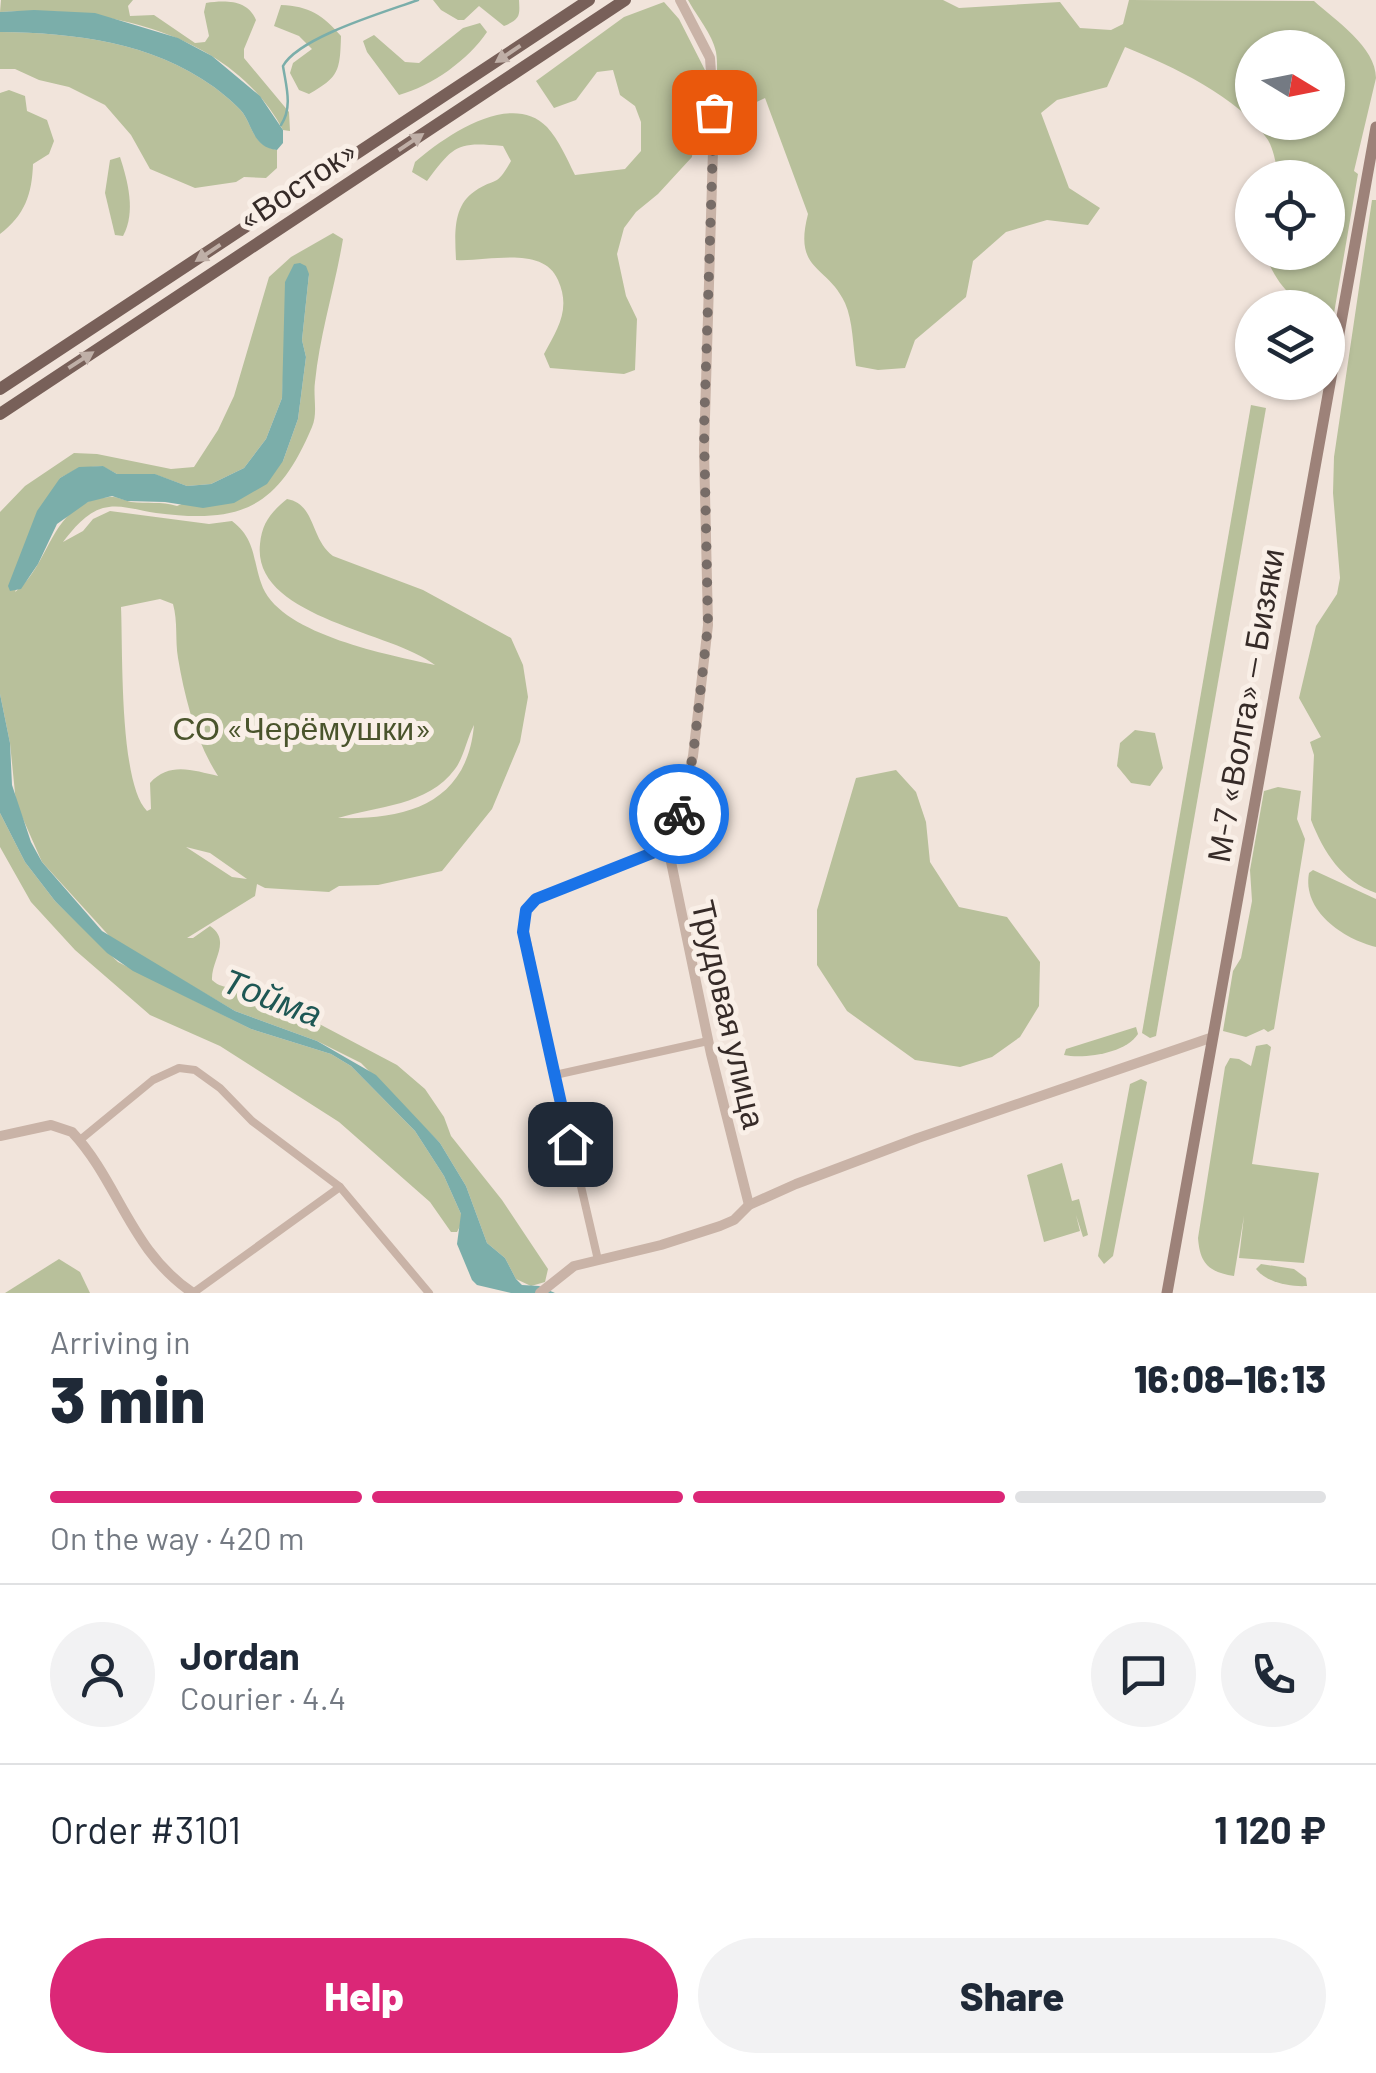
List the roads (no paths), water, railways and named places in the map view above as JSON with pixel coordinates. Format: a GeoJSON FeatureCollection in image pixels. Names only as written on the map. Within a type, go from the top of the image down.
{"type":"FeatureCollection","features":[{"type":"Feature","properties":{"kind":"main road","name":"«Восток»"},"geometry":{"type":"LineString","coordinates":[[0,389],[589,0]]}},
{"type":"Feature","properties":{"kind":"main road","name":"«Восток»"},"geometry":{"type":"LineString","coordinates":[[0,414],[624,0]]}},
{"type":"Feature","properties":{"kind":"main road","name":"М-7 «Волга» — Бизяки"},"geometry":{"type":"LineString","coordinates":[[1167,1293],[1376,127]]}},
{"type":"Feature","properties":{"kind":"street","name":"Трудовая улица"},"geometry":{"type":"LineString","coordinates":[[680,0],[710,58],[714,117],[704,450],[707,635],[693,756],[670,846],[708,1040],[750,1205]]}},
{"type":"Feature","properties":{"kind":"street"},"geometry":{"type":"LineString","coordinates":[[598,1260],[523,932],[526,910],[536,899],[670,846]]}},
{"type":"Feature","properties":{"kind":"street"},"geometry":{"type":"LineString","coordinates":[[540,1293],[574,1266],[720,1226],[734,1220],[750,1205],[918,1138],[1212,1037]]}},
{"type":"Feature","properties":{"kind":"street"},"geometry":{"type":"LineString","coordinates":[[555,1075],[708,1040]]}},
{"type":"Feature","properties":{"kind":"street"},"geometry":{"type":"LineString","coordinates":[[80,1140],[153,1080],[189,1068],[209,1078],[248,1118],[340,1187],[428,1293]]}},
{"type":"Feature","properties":{"kind":"street"},"geometry":{"type":"LineString","coordinates":[[0,1136],[51,1125],[67,1128],[80,1140],[152,1257],[193,1293],[340,1187]]}},
{"type":"Feature","properties":{"kind":"water"},"geometry":{"type":"Polygon","coordinates":[[[0,12],[95,13],[178,38],[212,56],[260,96],[283,130],[283,143],[277,150],[264,145],[229,99],[165,60],[84,38],[0,32],[0,12]]]}},
{"type":"Feature","properties":{"kind":"water"},"geometry":{"type":"Polygon","coordinates":[[[300,263],[309,274],[302,340],[306,357],[298,419],[283,461],[267,484],[234,503],[203,508],[112,496],[88,502],[57,524],[21,589],[10,591],[8,586],[37,511],[60,478],[79,467],[103,466],[117,474],[155,474],[187,486],[211,484],[244,468],[266,439],[282,398],[285,282],[294,264],[300,263]]]}},
{"type":"Feature","properties":{"kind":"water"},"geometry":{"type":"Polygon","coordinates":[[[0,694],[10,743],[12,785],[31,842],[42,862],[102,931],[235,1011],[317,1041],[376,1075],[440,1143],[466,1186],[487,1243],[505,1258],[516,1279],[522,1285],[539,1286],[555,1293],[511,1293],[477,1285],[472,1280],[457,1244],[461,1214],[444,1176],[415,1131],[351,1066],[331,1054],[251,1029],[133,971],[107,953],[55,901],[25,862],[0,813],[0,694]]]}},
{"type":"Feature","properties":{"kind":"waterway"},"geometry":{"type":"LineString","coordinates":[[281,125],[288,104],[283,66],[292,55],[344,27],[418,0]]}},
{"type":"Feature","properties":{"kind":"park label","name":"СО «Черёмушки»"},"geometry":{"type":"Point","coordinates":[302,727]}},
{"type":"Feature","properties":{"kind":"water label","name":"Тойма"},"geometry":{"type":"Point","coordinates":[273,996]}}]}
